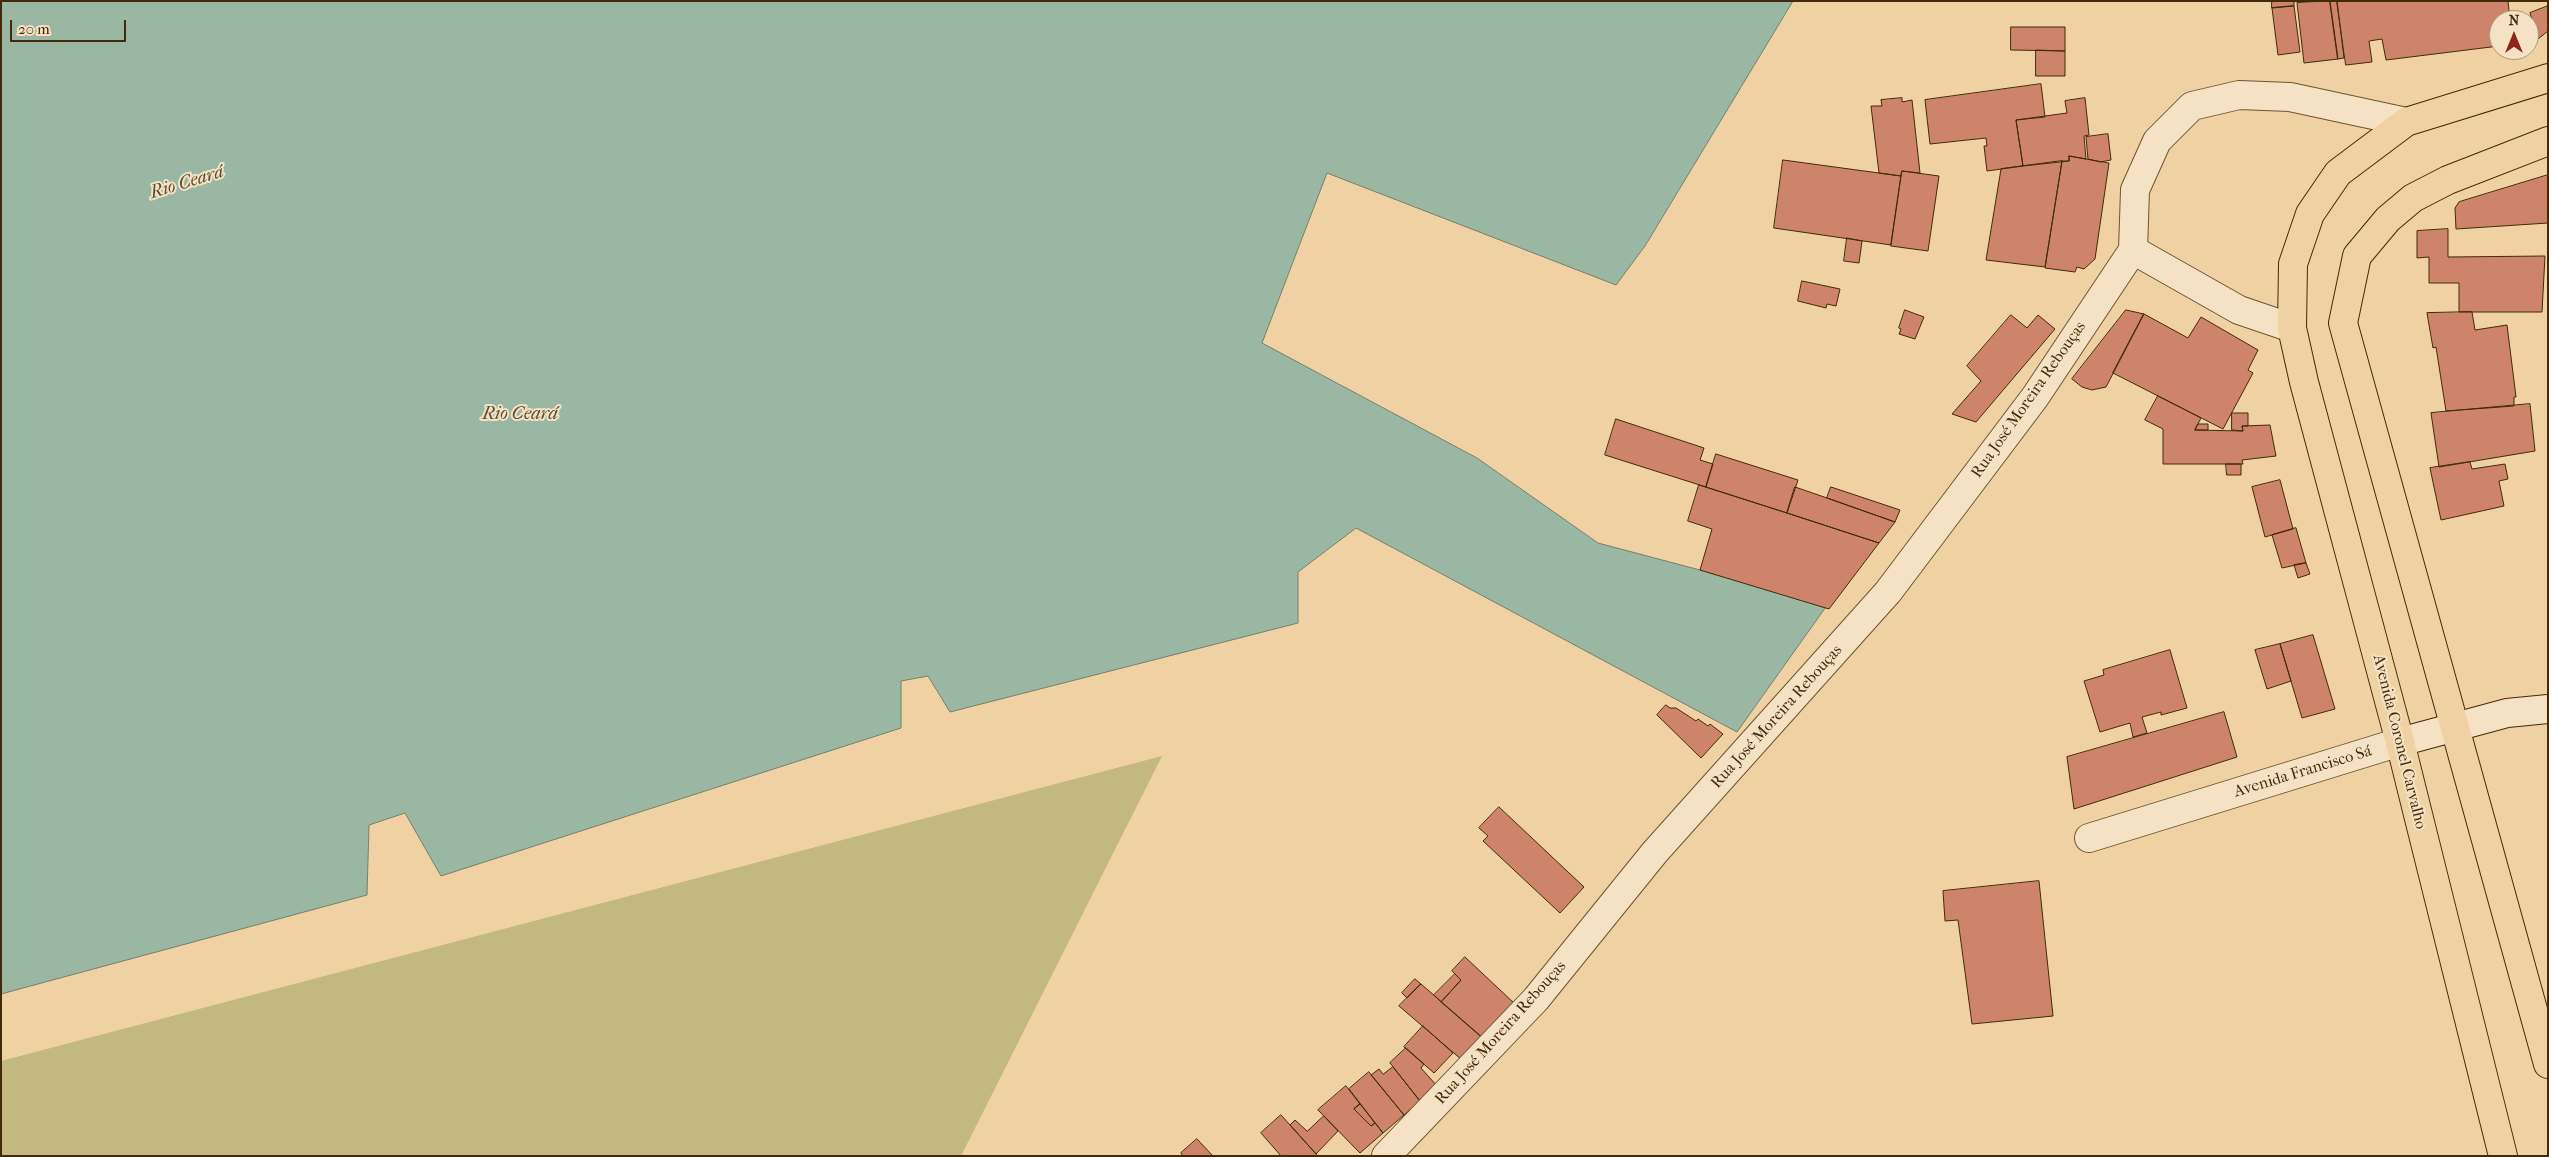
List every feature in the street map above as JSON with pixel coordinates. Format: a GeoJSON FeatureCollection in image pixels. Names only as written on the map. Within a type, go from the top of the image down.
{"type":"FeatureCollection","features":[{"type":"Feature","properties":{"kind":"main road","name":"Avenida Coronel Carvalho"},"geometry":{"type":"LineString","coordinates":[[2503,1156],[2400,742],[2304,382],[2292,328],[2293,264],[2310,214],[2338,172],[2406,122],[2548,78]]}},
{"type":"Feature","properties":{"kind":"main road"},"geometry":{"type":"LineString","coordinates":[[2548,141],[2448,180],[2414,198],[2388,219],[2356,256],[2343,323],[2456,725],[2548,1064]]}},
{"type":"Feature","properties":{"kind":"street"},"geometry":{"type":"LineString","coordinates":[[2292,328],[2239,310],[2133,250],[2135,190],[2157,141],[2192,106],[2240,95],[2290,97],[2406,122]]}},
{"type":"Feature","properties":{"kind":"street","name":"Rua José Moreira Rebouças"},"geometry":{"type":"LineString","coordinates":[[1386,1156],[1536,999],[1655,852],[1888,592],[2035,397],[2133,250]]}},
{"type":"Feature","properties":{"kind":"street","name":"Avenida Francisco Sá"},"geometry":{"type":"LineString","coordinates":[[2089,838],[2456,725],[2507,713],[2548,709]]}},
{"type":"Feature","properties":{"kind":"shaded area"},"geometry":{"type":"Polygon","coordinates":[[[1162,756],[961,1156],[1,1156],[1,1061],[1162,756]]]}},
{"type":"Feature","properties":{"kind":"water","name":"Rio Ceará"},"geometry":{"type":"Polygon","coordinates":[[[1,1],[1793,1],[1645,246],[1616,285],[1327,173],[1262,343],[1477,458],[1598,543],[1828,604],[1737,732],[1356,528],[1298,572],[1298,623],[950,712],[928,676],[901,681],[901,728],[441,876],[405,813],[369,825],[367,895],[1,994],[1,1]]]}},
{"type":"Feature","properties":{"kind":"building"},"geometry":{"type":"Polygon","coordinates":[[[2272,1],[2294,1],[2294,6],[2272,8],[2272,1]]]}},
{"type":"Feature","properties":{"kind":"building"},"geometry":{"type":"Polygon","coordinates":[[[2330,1],[2338,59],[2304,63],[2297,3],[2330,1]]]}},
{"type":"Feature","properties":{"kind":"building"},"geometry":{"type":"Polygon","coordinates":[[[2330,1],[2337,1],[2344,58],[2338,59],[2330,1]]]}},
{"type":"Feature","properties":{"kind":"building"},"geometry":{"type":"Polygon","coordinates":[[[2337,1],[2508,1],[2509,10],[2489,10],[2489,47],[2386,60],[2382,39],[2369,41],[2372,62],[2346,65],[2337,1]]]}},
{"type":"Feature","properties":{"kind":"building"},"geometry":{"type":"Polygon","coordinates":[[[2294,6],[2300,52],[2278,55],[2272,8],[2294,6]]]}},
{"type":"Feature","properties":{"kind":"building"},"geometry":{"type":"Polygon","coordinates":[[[2548,6],[2548,31],[2539,38],[2539,10],[2548,6]]]}},
{"type":"Feature","properties":{"kind":"building"},"geometry":{"type":"Polygon","coordinates":[[[2011,27],[2065,27],[2065,51],[2011,50],[2011,27]]]}},
{"type":"Feature","properties":{"kind":"building"},"geometry":{"type":"Polygon","coordinates":[[[2036,50],[2065,51],[2065,76],[2036,76],[2036,50]]]}},
{"type":"Feature","properties":{"kind":"building"},"geometry":{"type":"Polygon","coordinates":[[[2041,84],[2045,117],[2016,120],[2023,166],[1987,171],[1984,146],[1987,146],[1986,138],[1930,144],[1925,100],[2041,84]]]}},
{"type":"Feature","properties":{"kind":"building"},"geometry":{"type":"Polygon","coordinates":[[[1902,98],[1902,102],[1912,100],[1920,173],[1902,171],[1901,176],[1879,173],[1871,106],[1882,106],[1881,100],[1902,98]]]}},
{"type":"Feature","properties":{"kind":"building"},"geometry":{"type":"Polygon","coordinates":[[[2085,98],[2089,135],[2084,136],[2086,159],[2069,156],[2069,161],[2023,166],[2016,120],[2067,113],[2065,101],[2085,98]]]}},
{"type":"Feature","properties":{"kind":"building"},"geometry":{"type":"Polygon","coordinates":[[[2108,134],[2111,160],[2100,162],[2088,159],[2086,137],[2108,134]]]}},
{"type":"Feature","properties":{"kind":"building"},"geometry":{"type":"Polygon","coordinates":[[[2069,156],[2109,163],[2095,259],[2084,269],[2077,267],[2075,272],[2045,268],[2062,161],[2069,161],[2069,156]]]}},
{"type":"Feature","properties":{"kind":"building"},"geometry":{"type":"Polygon","coordinates":[[[1783,160],[1901,176],[1891,245],[1774,228],[1783,160]]]}},
{"type":"Feature","properties":{"kind":"building"},"geometry":{"type":"Polygon","coordinates":[[[2062,161],[2045,267],[1986,260],[2001,169],[2062,161]]]}},
{"type":"Feature","properties":{"kind":"building"},"geometry":{"type":"Polygon","coordinates":[[[1902,171],[1939,176],[1928,251],[1891,246],[1902,171]]]}},
{"type":"Feature","properties":{"kind":"building"},"geometry":{"type":"Polygon","coordinates":[[[2548,175],[2548,223],[2456,229],[2455,208],[2459,202],[2548,175]]]}},
{"type":"Feature","properties":{"kind":"building"},"geometry":{"type":"Polygon","coordinates":[[[2448,229],[2448,257],[2545,256],[2542,312],[2459,312],[2459,283],[2429,283],[2429,257],[2417,258],[2417,231],[2448,229]]]}},
{"type":"Feature","properties":{"kind":"building"},"geometry":{"type":"Polygon","coordinates":[[[1847,238],[1862,241],[1859,263],[1844,261],[1847,238]]]}},
{"type":"Feature","properties":{"kind":"building"},"geometry":{"type":"Polygon","coordinates":[[[1802,281],[1840,289],[1836,306],[1827,304],[1826,308],[1798,301],[1802,281]]]}},
{"type":"Feature","properties":{"kind":"building"},"geometry":{"type":"Polygon","coordinates":[[[1905,310],[1924,317],[1915,339],[1899,334],[1905,310]]]}},
{"type":"Feature","properties":{"kind":"building"},"geometry":{"type":"Polygon","coordinates":[[[2126,310],[2144,314],[2106,387],[2092,390],[2082,387],[2072,379],[2126,310]]]}},
{"type":"Feature","properties":{"kind":"building"},"geometry":{"type":"Polygon","coordinates":[[[2472,312],[2475,330],[2507,325],[2516,397],[2514,397],[2514,406],[2446,411],[2436,347],[2433,348],[2427,313],[2472,312]]]}},
{"type":"Feature","properties":{"kind":"building"},"geometry":{"type":"Polygon","coordinates":[[[2144,314],[2188,338],[2201,317],[2258,350],[2248,370],[2253,373],[2223,429],[2113,373],[2144,314]]]}},
{"type":"Feature","properties":{"kind":"building"},"geometry":{"type":"Polygon","coordinates":[[[2011,315],[2027,328],[2038,315],[2055,329],[1976,422],[1952,414],[1981,381],[1967,366],[2011,315]]]}},
{"type":"Feature","properties":{"kind":"building"},"geometry":{"type":"Polygon","coordinates":[[[2158,396],[2201,418],[2195,430],[2243,431],[2242,426],[2270,425],[2276,456],[2242,460],[2243,464],[2163,464],[2163,429],[2145,420],[2158,396]]]}},
{"type":"Feature","properties":{"kind":"building"},"geometry":{"type":"Polygon","coordinates":[[[2530,404],[2535,451],[2439,467],[2431,413],[2530,404]]]}},
{"type":"Feature","properties":{"kind":"building"},"geometry":{"type":"Polygon","coordinates":[[[2232,413],[2248,413],[2248,426],[2242,426],[2243,431],[2232,430],[2232,413]]]}},
{"type":"Feature","properties":{"kind":"building"},"geometry":{"type":"Polygon","coordinates":[[[1616,419],[1704,448],[1700,460],[1713,464],[1706,487],[1605,455],[1616,419]]]}},
{"type":"Feature","properties":{"kind":"building"},"geometry":{"type":"Polygon","coordinates":[[[2198,424],[2208,424],[2208,430],[2195,430],[2198,424]]]}},
{"type":"Feature","properties":{"kind":"building"},"geometry":{"type":"Polygon","coordinates":[[[1716,454],[1798,480],[1787,513],[1706,487],[1716,454]]]}},
{"type":"Feature","properties":{"kind":"building"},"geometry":{"type":"Polygon","coordinates":[[[2470,462],[2472,469],[2505,464],[2508,479],[2499,481],[2504,506],[2441,520],[2430,468],[2470,462]]]}},
{"type":"Feature","properties":{"kind":"building"},"geometry":{"type":"Polygon","coordinates":[[[2226,464],[2241,464],[2241,475],[2227,475],[2226,464]]]}},
{"type":"Feature","properties":{"kind":"building"},"geometry":{"type":"Polygon","coordinates":[[[2280,480],[2293,529],[2265,537],[2252,487],[2280,480]]]}},
{"type":"Feature","properties":{"kind":"building"},"geometry":{"type":"Polygon","coordinates":[[[1699,485],[1879,543],[1829,609],[1700,570],[1712,529],[1688,521],[1699,485]]]}},
{"type":"Feature","properties":{"kind":"building"},"geometry":{"type":"Polygon","coordinates":[[[1795,487],[1895,522],[1879,543],[1787,513],[1795,487]]]}},
{"type":"Feature","properties":{"kind":"building"},"geometry":{"type":"Polygon","coordinates":[[[1831,487],[1900,510],[1895,522],[1827,498],[1831,487]]]}},
{"type":"Feature","properties":{"kind":"building"},"geometry":{"type":"Polygon","coordinates":[[[2296,528],[2306,563],[2282,568],[2272,535],[2296,528]]]}},
{"type":"Feature","properties":{"kind":"building"},"geometry":{"type":"Polygon","coordinates":[[[2306,563],[2310,574],[2298,578],[2294,565],[2306,563]]]}},
{"type":"Feature","properties":{"kind":"building"},"geometry":{"type":"Polygon","coordinates":[[[2313,635],[2335,709],[2302,718],[2280,644],[2313,635]]]}},
{"type":"Feature","properties":{"kind":"building"},"geometry":{"type":"Polygon","coordinates":[[[2280,644],[2291,681],[2267,689],[2255,650],[2280,644]]]}},
{"type":"Feature","properties":{"kind":"building"},"geometry":{"type":"Polygon","coordinates":[[[2170,650],[2187,708],[2161,715],[2161,712],[2142,717],[2147,733],[2133,737],[2130,723],[2100,732],[2084,681],[2104,675],[2103,670],[2170,650]]]}},
{"type":"Feature","properties":{"kind":"building"},"geometry":{"type":"Polygon","coordinates":[[[1666,705],[1670,708],[1676,708],[1696,721],[1698,719],[1708,726],[1710,724],[1723,734],[1701,758],[1657,715],[1666,705]]]}},
{"type":"Feature","properties":{"kind":"building"},"geometry":{"type":"Polygon","coordinates":[[[2224,712],[2237,757],[2074,809],[2067,757],[2224,712]]]}},
{"type":"Feature","properties":{"kind":"building"},"geometry":{"type":"Polygon","coordinates":[[[1499,807],[1584,887],[1560,913],[1483,841],[1488,836],[1479,828],[1499,807]]]}},
{"type":"Feature","properties":{"kind":"building"},"geometry":{"type":"Polygon","coordinates":[[[2039,881],[2053,1016],[1972,1024],[1958,920],[1945,921],[1943,891],[2039,881]]]}},
{"type":"Feature","properties":{"kind":"building"},"geometry":{"type":"Polygon","coordinates":[[[1465,957],[1516,1005],[1487,1042],[1441,1002],[1461,980],[1452,971],[1465,957]]]}},
{"type":"Feature","properties":{"kind":"building"},"geometry":{"type":"Polygon","coordinates":[[[1455,974],[1461,980],[1441,1002],[1434,995],[1455,974]]]}},
{"type":"Feature","properties":{"kind":"building"},"geometry":{"type":"Polygon","coordinates":[[[1415,979],[1421,984],[1407,998],[1402,993],[1415,979]]]}},
{"type":"Feature","properties":{"kind":"building"},"geometry":{"type":"Polygon","coordinates":[[[1421,984],[1483,1038],[1462,1060],[1399,1006],[1421,984]]]}},
{"type":"Feature","properties":{"kind":"building"},"geometry":{"type":"Polygon","coordinates":[[[1423,1026],[1453,1053],[1434,1073],[1404,1047],[1423,1026]]]}},
{"type":"Feature","properties":{"kind":"building"},"geometry":{"type":"Polygon","coordinates":[[[1406,1048],[1424,1064],[1421,1068],[1437,1086],[1420,1101],[1390,1063],[1406,1048]]]}},
{"type":"Feature","properties":{"kind":"building"},"geometry":{"type":"Polygon","coordinates":[[[1393,1067],[1420,1101],[1404,1115],[1371,1075],[1379,1069],[1383,1074],[1393,1067]]]}},
{"type":"Feature","properties":{"kind":"building"},"geometry":{"type":"Polygon","coordinates":[[[1369,1072],[1404,1115],[1383,1133],[1349,1089],[1369,1072]]]}},
{"type":"Feature","properties":{"kind":"building"},"geometry":{"type":"Polygon","coordinates":[[[1346,1086],[1360,1104],[1354,1109],[1371,1126],[1375,1123],[1383,1133],[1360,1153],[1318,1110],[1346,1086]]]}},
{"type":"Feature","properties":{"kind":"building"},"geometry":{"type":"Polygon","coordinates":[[[1360,1104],[1375,1123],[1371,1126],[1354,1109],[1360,1104]]]}},
{"type":"Feature","properties":{"kind":"building"},"geometry":{"type":"Polygon","coordinates":[[[1281,1115],[1318,1156],[1281,1156],[1261,1133],[1281,1115]]]}},
{"type":"Feature","properties":{"kind":"building"},"geometry":{"type":"Polygon","coordinates":[[[1324,1116],[1338,1131],[1316,1154],[1290,1125],[1295,1120],[1307,1131],[1324,1116]]]}},
{"type":"Feature","properties":{"kind":"building"},"geometry":{"type":"Polygon","coordinates":[[[1197,1139],[1213,1156],[1183,1156],[1181,1153],[1197,1139]]]}}]}
